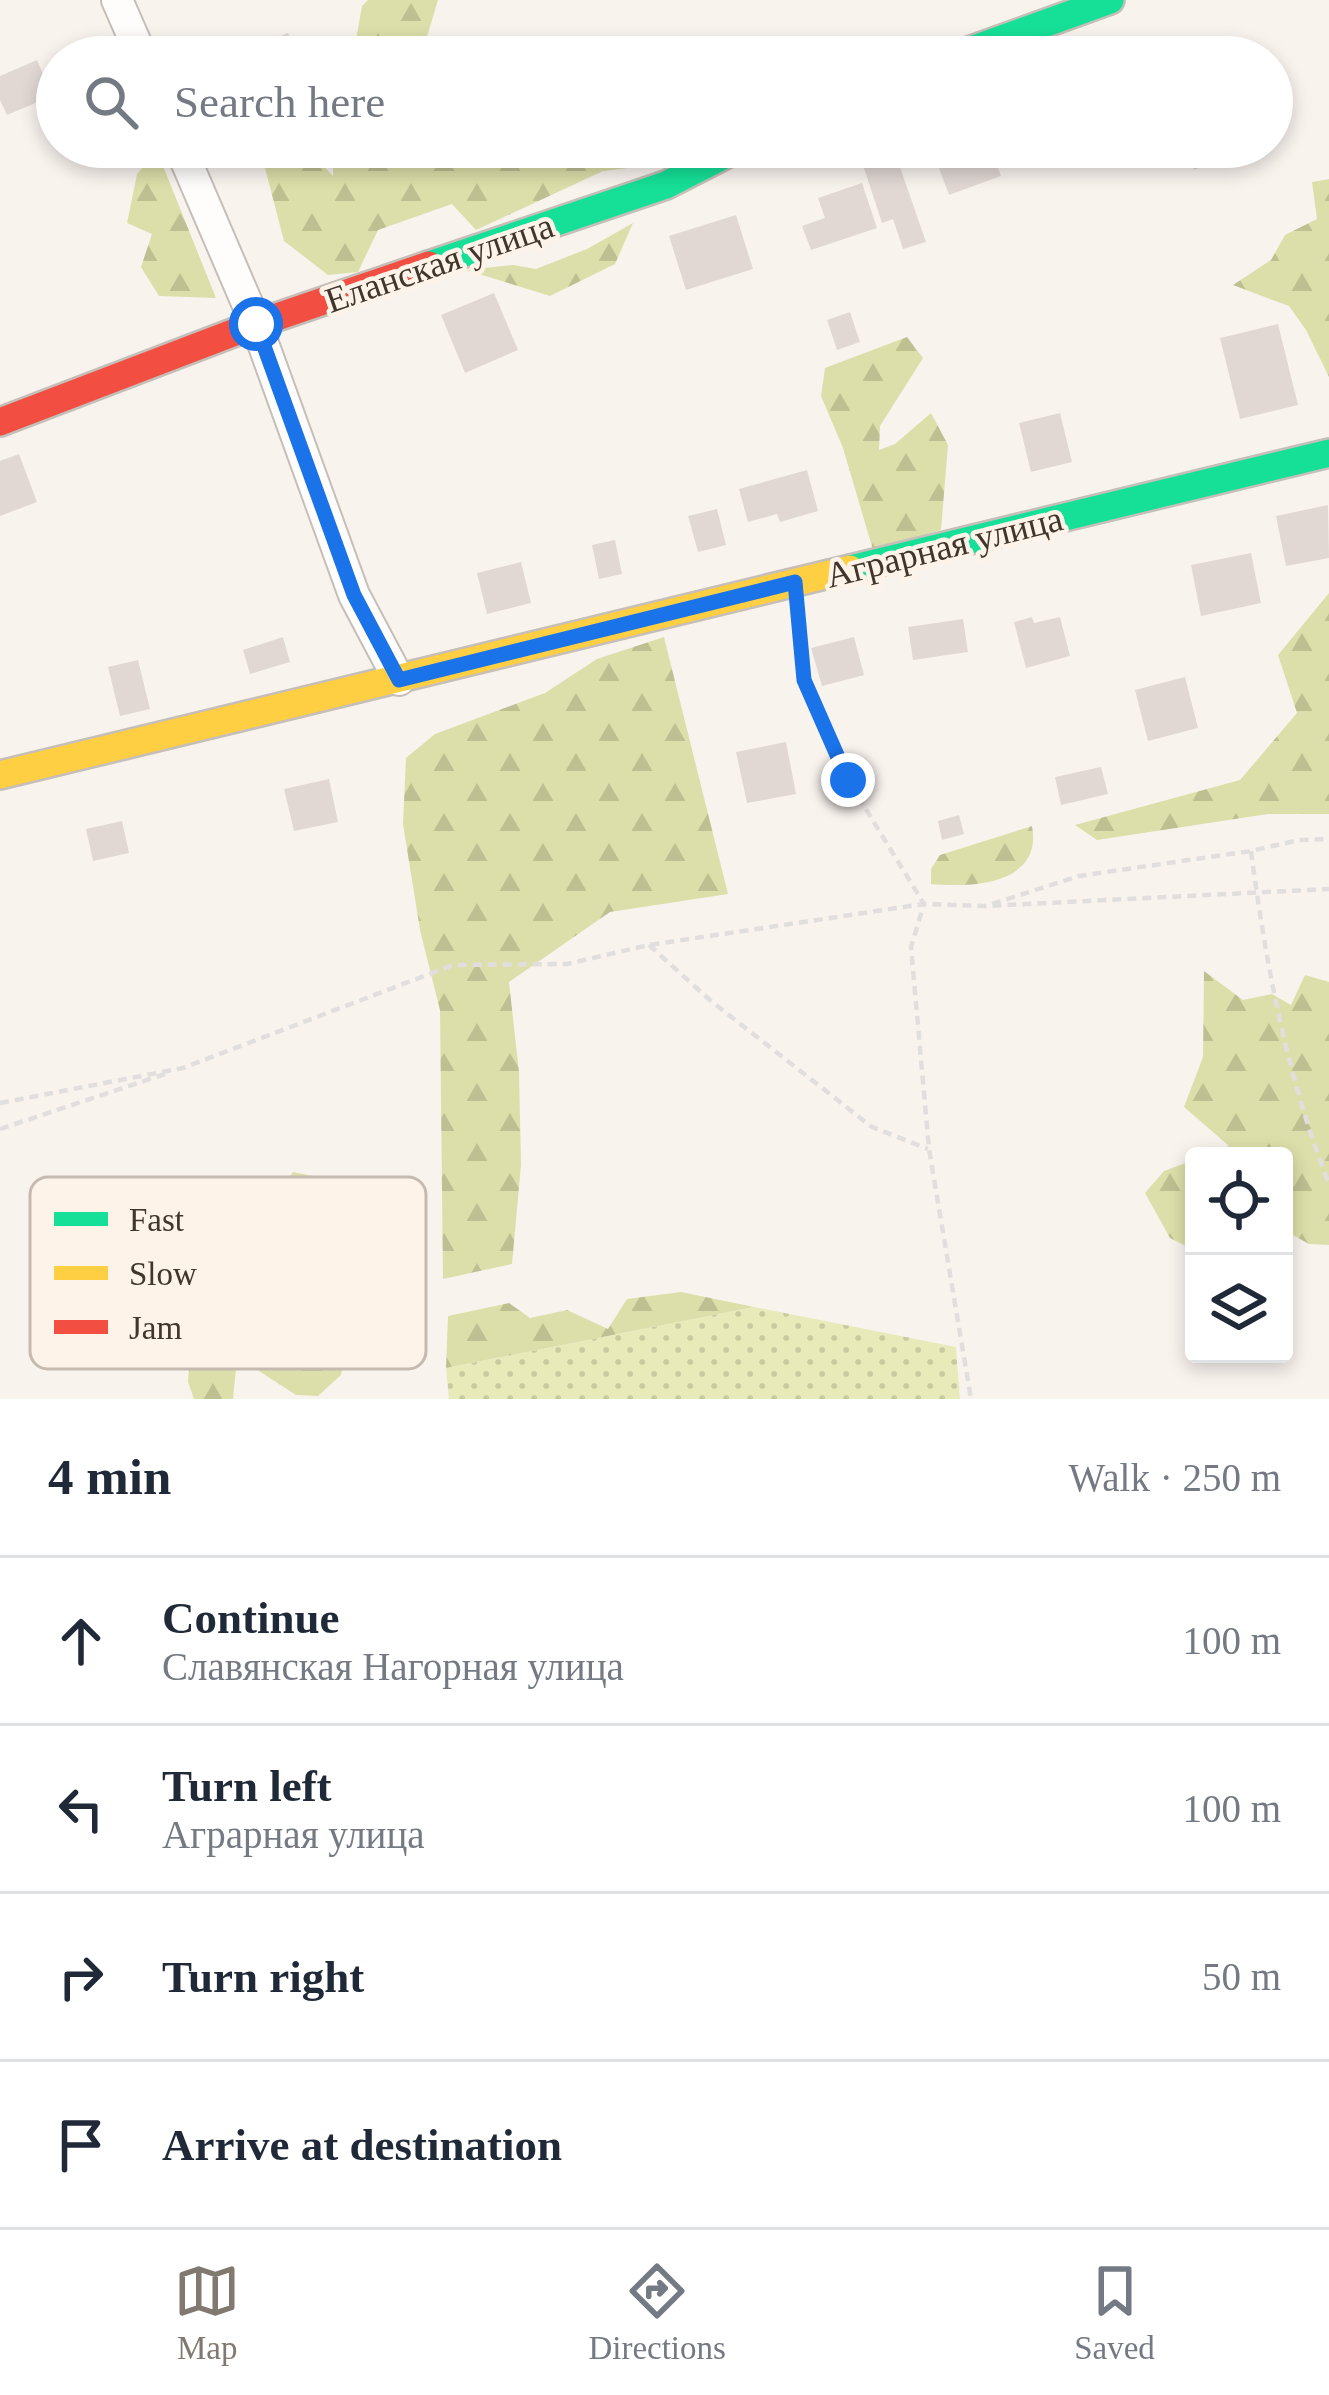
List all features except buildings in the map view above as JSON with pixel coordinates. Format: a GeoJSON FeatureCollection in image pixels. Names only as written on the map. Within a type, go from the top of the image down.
{"type":"FeatureCollection","features":[{"type":"Feature","properties":{"kind":"street"},"geometry":{"type":"LineString","coordinates":[[117,0],[133,36]]}},
{"type":"Feature","properties":{"kind":"street"},"geometry":{"type":"LineString","coordinates":[[1011,36],[1111,0]]}},
{"type":"Feature","properties":{"kind":"street"},"geometry":{"type":"LineString","coordinates":[[189,168],[256,324],[354,595],[399,680]]}},
{"type":"Feature","properties":{"kind":"street","name":"Еланская улица"},"geometry":{"type":"LineString","coordinates":[[0,422],[256,324],[666,184],[698,168]]}},
{"type":"Feature","properties":{"kind":"street","name":"Аграрная улица"},"geometry":{"type":"LineString","coordinates":[[0,775],[1329,453]]}},
{"type":"Feature","properties":{"kind":"path"},"geometry":{"type":"LineString","coordinates":[[795,582],[804,680],[848,780],[923,904],[911,947],[929,1149],[971,1399]]}},
{"type":"Feature","properties":{"kind":"path"},"geometry":{"type":"LineString","coordinates":[[986,906],[1079,876],[1329,838]]}},
{"type":"Feature","properties":{"kind":"path"},"geometry":{"type":"LineString","coordinates":[[1250,851],[1282,1034],[1304,1121],[1329,1184]]}},
{"type":"Feature","properties":{"kind":"path"},"geometry":{"type":"LineString","coordinates":[[0,1129],[183,1068],[453,964],[567,964],[649,945],[923,904],[986,906],[1329,889]]}},
{"type":"Feature","properties":{"kind":"path"},"geometry":{"type":"LineString","coordinates":[[649,945],[872,1127],[929,1149]]}},
{"type":"Feature","properties":{"kind":"path"},"geometry":{"type":"LineString","coordinates":[[0,1103],[183,1068]]}},
{"type":"Feature","properties":{"kind":"green space"},"geometry":{"type":"Polygon","coordinates":[[[368,0],[438,0],[427,36],[357,36],[362,6],[368,0]]]}},
{"type":"Feature","properties":{"kind":"green space"},"geometry":{"type":"Polygon","coordinates":[[[142,168],[164,168],[216,298],[159,296],[141,267],[152,234],[127,223],[142,168]]]}},
{"type":"Feature","properties":{"kind":"green space"},"geometry":{"type":"Polygon","coordinates":[[[265,168],[325,168],[333,176],[333,168],[628,168],[603,171],[476,230],[452,204],[378,230],[358,272],[328,275],[284,241],[265,168]]]}},
{"type":"Feature","properties":{"kind":"green space"},"geometry":{"type":"Polygon","coordinates":[[[1329,179],[1329,377],[1289,306],[1233,285],[1271,260],[1285,235],[1317,219],[1312,182],[1329,179]]]}},
{"type":"Feature","properties":{"kind":"green space"},"geometry":{"type":"Polygon","coordinates":[[[633,223],[615,264],[550,296],[466,270],[513,265],[536,269],[587,249],[633,223]]]}},
{"type":"Feature","properties":{"kind":"green space"},"geometry":{"type":"Polygon","coordinates":[[[907,337],[923,358],[880,426],[879,450],[895,444],[931,413],[948,445],[941,530],[873,550],[843,448],[821,396],[825,368],[907,337]]]}},
{"type":"Feature","properties":{"kind":"green space"},"geometry":{"type":"Polygon","coordinates":[[[1329,593],[1329,814],[1268,814],[1097,840],[1075,825],[1240,780],[1297,713],[1278,655],[1329,593]]]}},
{"type":"Feature","properties":{"kind":"green space"},"geometry":{"type":"Polygon","coordinates":[[[664,637],[728,894],[610,912],[509,982],[519,1072],[521,1165],[512,1264],[443,1279],[440,1010],[420,930],[403,824],[406,758],[435,734],[545,693],[597,659],[664,637]]]}},
{"type":"Feature","properties":{"kind":"green space"},"geometry":{"type":"Polygon","coordinates":[[[1032,826],[1033,845],[1016,871],[984,883],[931,884],[931,869],[940,855],[1032,826]]]}},
{"type":"Feature","properties":{"kind":"green space"},"geometry":{"type":"Polygon","coordinates":[[[1204,971],[1243,1000],[1272,994],[1291,1005],[1305,975],[1329,982],[1329,1245],[1309,1244],[1293,1235],[1293,1147],[1226,1147],[1184,1107],[1203,1057],[1204,971]]]}},
{"type":"Feature","properties":{"kind":"green space"},"geometry":{"type":"Polygon","coordinates":[[[1185,1163],[1185,1246],[1170,1238],[1145,1193],[1164,1171],[1185,1163]]]}},
{"type":"Feature","properties":{"kind":"green space"},"geometry":{"type":"Polygon","coordinates":[[[681,1292],[754,1307],[446,1368],[448,1316],[509,1303],[530,1318],[567,1310],[608,1329],[627,1299],[681,1292]]]}},
{"type":"Feature","properties":{"kind":"green space"},"geometry":{"type":"Polygon","coordinates":[[[754,1307],[956,1347],[960,1399],[449,1399],[446,1368],[754,1307]]]}},
{"type":"Feature","properties":{"kind":"green space"},"geometry":{"type":"Polygon","coordinates":[[[189,1369],[236,1369],[233,1399],[194,1399],[189,1369]]]}},
{"type":"Feature","properties":{"kind":"green space"},"geometry":{"type":"Polygon","coordinates":[[[256,1369],[342,1369],[318,1396],[296,1395],[256,1369]]]}},
{"type":"Feature","properties":{"kind":"traffic: fast"},"geometry":{"type":"LineString","coordinates":[[1010,36],[1110,0]]}},
{"type":"Feature","properties":{"kind":"traffic: fast"},"geometry":{"type":"LineString","coordinates":[[429,265],[666,185],[699,168]]}},
{"type":"Feature","properties":{"kind":"traffic: fast"},"geometry":{"type":"LineString","coordinates":[[850,569],[1329,453]]}},
{"type":"Feature","properties":{"kind":"traffic: slow"},"geometry":{"type":"LineString","coordinates":[[0,775],[850,569]]}},
{"type":"Feature","properties":{"kind":"traffic: jam"},"geometry":{"type":"LineString","coordinates":[[0,422],[256,324],[429,265]]}},
{"type":"Feature","properties":{"kind":"route"},"geometry":{"type":"LineString","coordinates":[[256,324],[354,595],[399,680],[795,582],[804,680],[848,780]]}}]}
